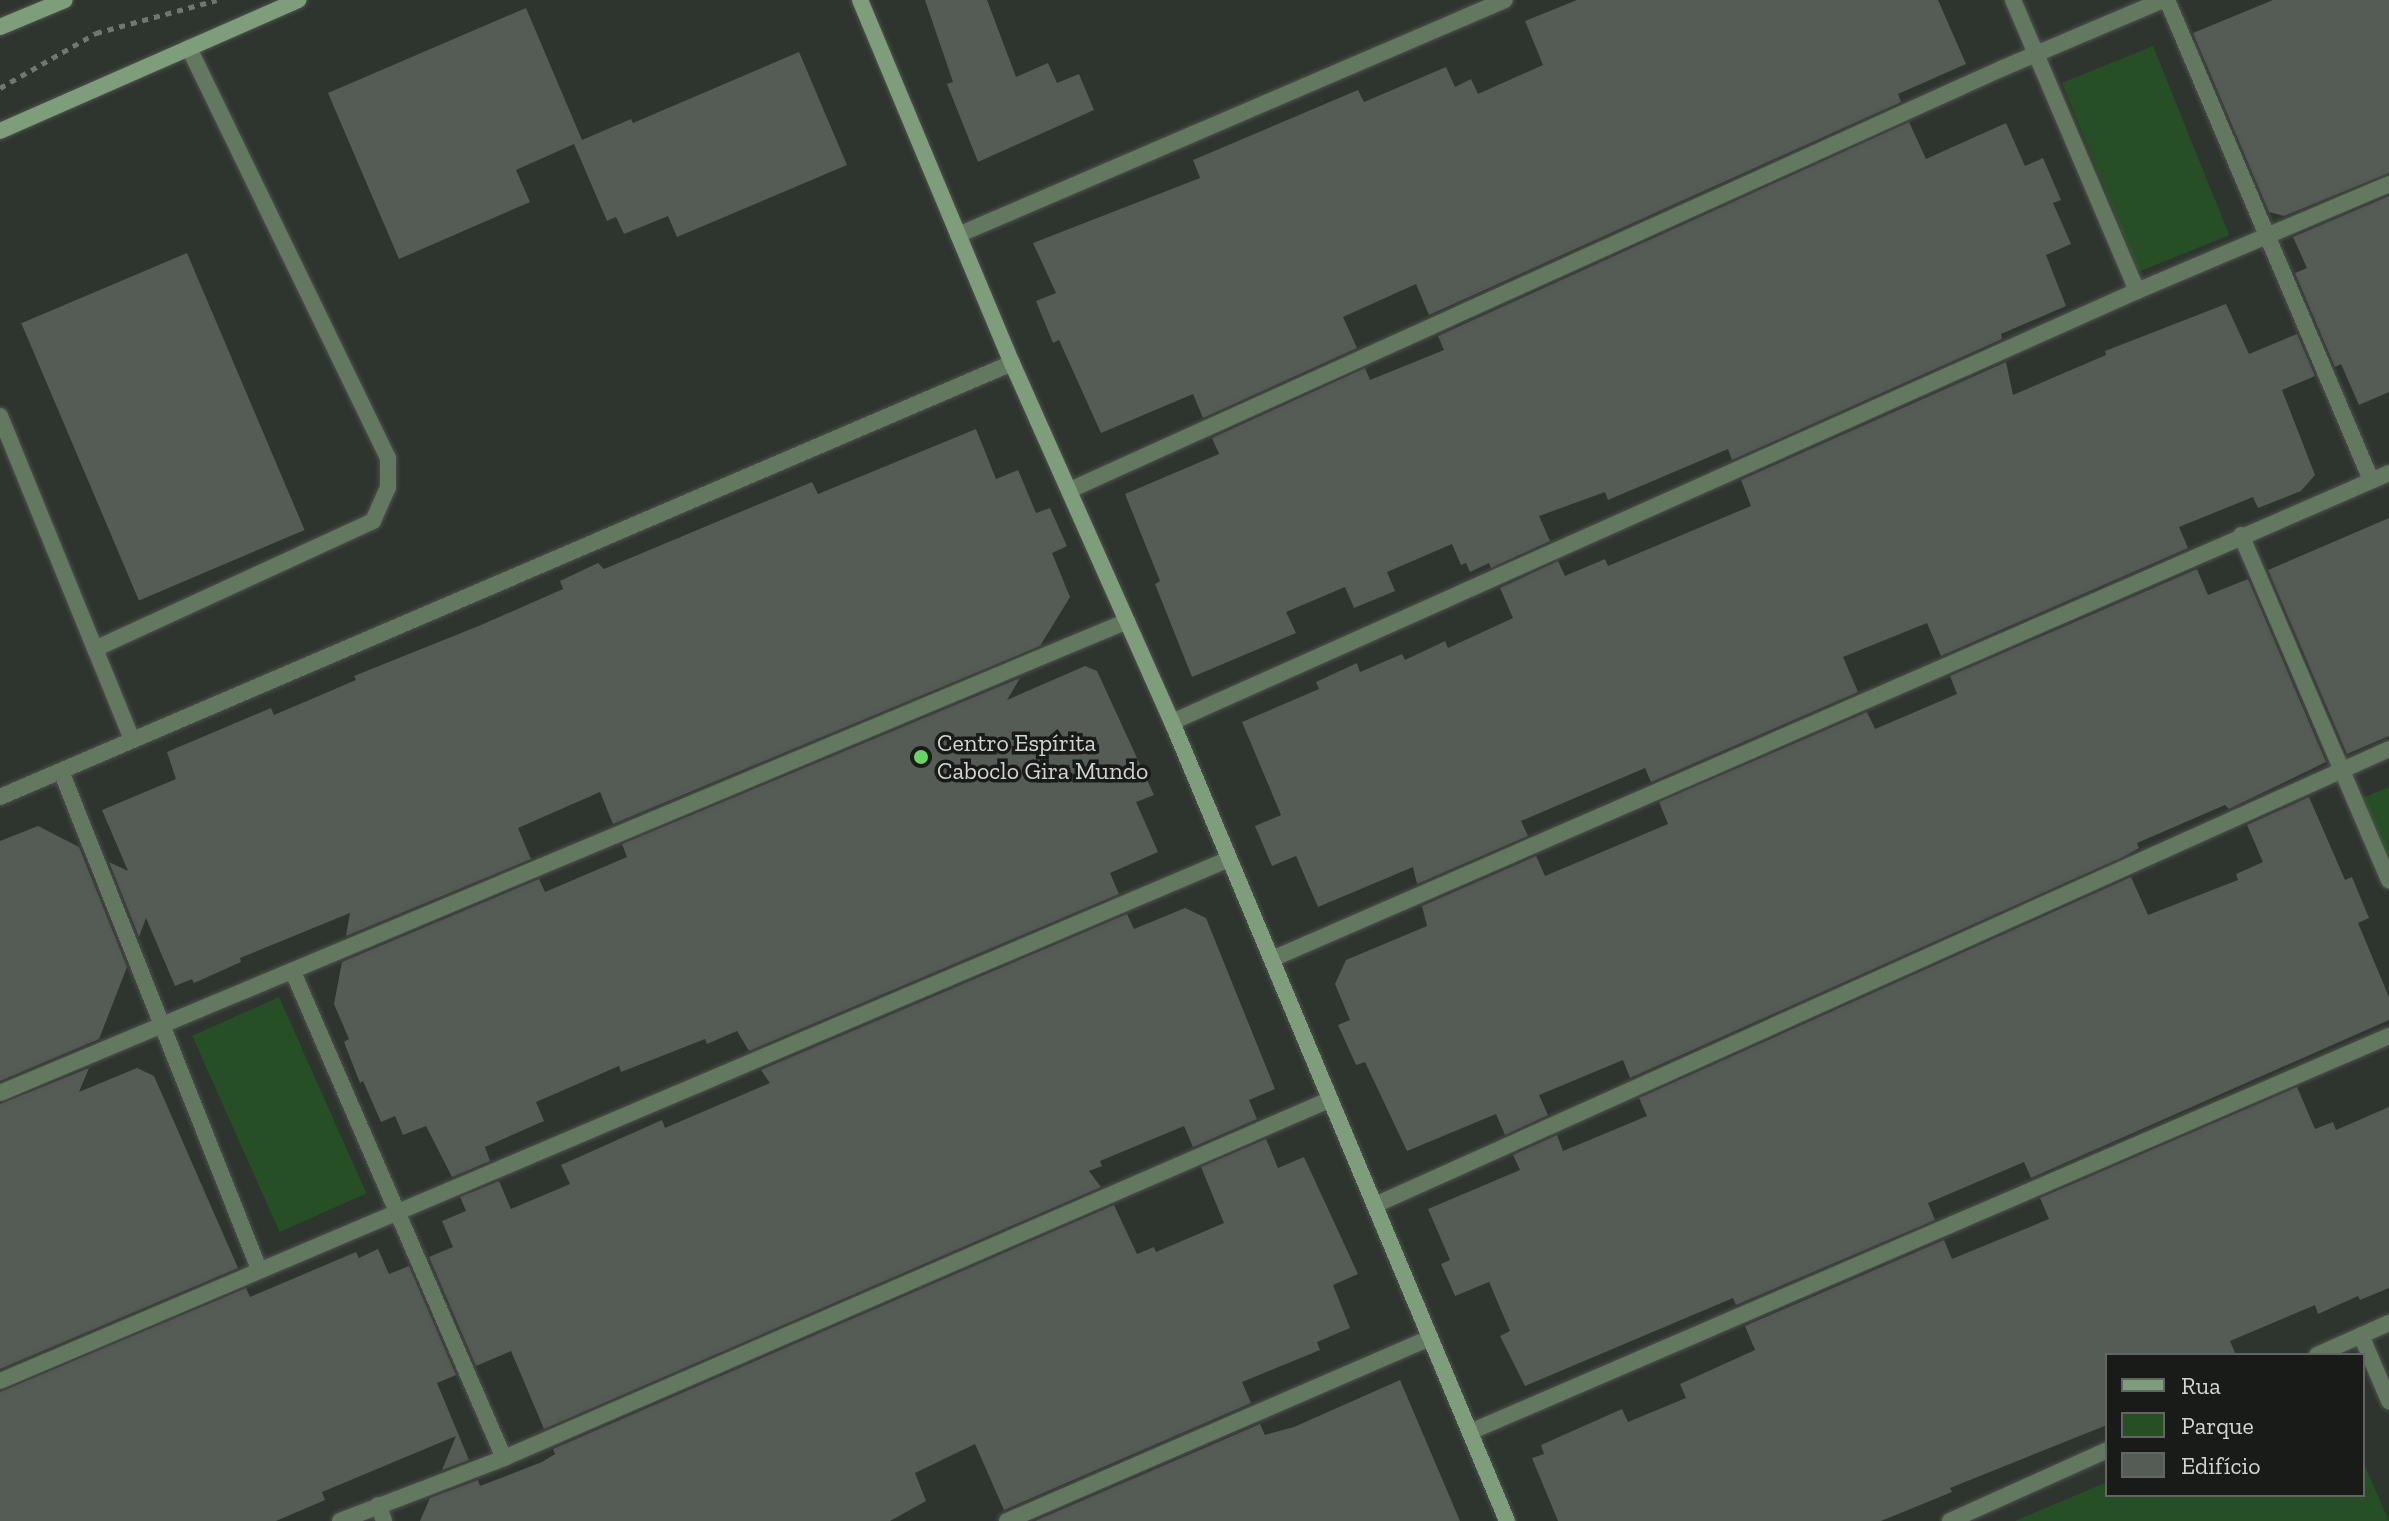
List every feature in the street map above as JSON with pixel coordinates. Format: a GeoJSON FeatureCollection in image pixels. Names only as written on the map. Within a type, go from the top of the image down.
{"type":"FeatureCollection","features":[{"type":"Feature","properties":{"kind":"street"},"geometry":{"type":"LineString","coordinates":[[0,27],[65,0]]}},
{"type":"Feature","properties":{"kind":"street"},"geometry":{"type":"LineString","coordinates":[[0,131],[298,0]]}},
{"type":"Feature","properties":{"kind":"street"},"geometry":{"type":"LineString","coordinates":[[860,0],[1012,363],[1172,722],[1507,1521]]}},
{"type":"Feature","properties":{"kind":"street"},"geometry":{"type":"LineString","coordinates":[[958,235],[1505,0]]}},
{"type":"Feature","properties":{"kind":"street"},"geometry":{"type":"LineString","coordinates":[[2013,0],[2137,291]]}},
{"type":"Feature","properties":{"kind":"street"},"geometry":{"type":"LineString","coordinates":[[1070,490],[2035,54],[2165,0],[2371,480]]}},
{"type":"Feature","properties":{"kind":"street"},"geometry":{"type":"LineString","coordinates":[[95,649],[373,521],[388,488],[388,458],[189,48]]}},
{"type":"Feature","properties":{"kind":"street"},"geometry":{"type":"LineString","coordinates":[[1172,722],[2137,291],[2389,184]]}},
{"type":"Feature","properties":{"kind":"street"},"geometry":{"type":"LineString","coordinates":[[0,797],[1012,363]]}},
{"type":"Feature","properties":{"kind":"street"},"geometry":{"type":"LineString","coordinates":[[0,416],[132,740]]}},
{"type":"Feature","properties":{"kind":"street"},"geometry":{"type":"LineString","coordinates":[[1272,959],[2389,473]]}},
{"type":"Feature","properties":{"kind":"street"},"geometry":{"type":"LineString","coordinates":[[2241,535],[2389,881]]}},
{"type":"Feature","properties":{"kind":"street"},"geometry":{"type":"LineString","coordinates":[[0,1093],[1127,621]]}},
{"type":"Feature","properties":{"kind":"street"},"geometry":{"type":"LineString","coordinates":[[1375,1205],[2389,749]]}},
{"type":"Feature","properties":{"kind":"street"},"geometry":{"type":"LineString","coordinates":[[61,771],[259,1269]]}},
{"type":"Feature","properties":{"kind":"street"},"geometry":{"type":"LineString","coordinates":[[0,1381],[1229,859]]}},
{"type":"Feature","properties":{"kind":"street"},"geometry":{"type":"LineString","coordinates":[[293,972],[504,1458]]}},
{"type":"Feature","properties":{"kind":"street"},"geometry":{"type":"LineString","coordinates":[[1470,1432],[2389,1036]]}},
{"type":"Feature","properties":{"kind":"street"},"geometry":{"type":"LineString","coordinates":[[340,1521],[381,1513],[1329,1100]]}},
{"type":"Feature","properties":{"kind":"street"},"geometry":{"type":"LineString","coordinates":[[2321,1353],[2389,1323]]}},
{"type":"Feature","properties":{"kind":"street"},"geometry":{"type":"LineString","coordinates":[[2361,1335],[2389,1401]]}},
{"type":"Feature","properties":{"kind":"street"},"geometry":{"type":"LineString","coordinates":[[1007,1521],[1430,1338]]}},
{"type":"Feature","properties":{"kind":"street"},"geometry":{"type":"LineString","coordinates":[[1950,1521],[2105,1451]]}},
{"type":"Feature","properties":{"kind":"path"},"geometry":{"type":"LineString","coordinates":[[0,88],[96,33],[217,0]]}},
{"type":"Feature","properties":{"kind":"green space"},"geometry":{"type":"Polygon","coordinates":[[[2153,46],[2229,235],[2139,272],[2062,83],[2153,46]]]}},
{"type":"Feature","properties":{"kind":"green space"},"geometry":{"type":"Polygon","coordinates":[[[2389,787],[2389,861],[2362,798],[2389,787]]]}},
{"type":"Feature","properties":{"kind":"green space"},"geometry":{"type":"Polygon","coordinates":[[[279,997],[366,1193],[280,1232],[192,1036],[279,997]]]}},
{"type":"Feature","properties":{"kind":"green space"},"geometry":{"type":"Polygon","coordinates":[[[2365,1467],[2389,1521],[2015,1521],[2105,1483],[2105,1497],[2365,1497],[2365,1467]]]}},
{"type":"Feature","properties":{"kind":"building"},"geometry":{"type":"Polygon","coordinates":[[[925,0],[987,0],[1016,77],[1048,63],[1057,83],[1079,74],[1094,110],[978,162],[947,84],[953,82],[925,0]]]}},
{"type":"Feature","properties":{"kind":"building"},"geometry":{"type":"Polygon","coordinates":[[[1577,0],[1938,0],[1966,64],[1898,94],[1901,102],[1429,315],[1416,284],[1343,317],[1357,348],[1203,418],[1193,394],[1101,433],[1059,340],[1053,343],[1036,301],[1056,293],[1033,243],[1200,178],[1193,160],[1358,90],[1364,102],[1446,67],[1455,87],[1471,79],[1478,94],[1543,65],[1525,21],[1577,0]]]}},
{"type":"Feature","properties":{"kind":"building"},"geometry":{"type":"Polygon","coordinates":[[[2273,0],[2389,0],[2389,173],[2284,216],[2269,212],[2193,33],[2273,0]]]}},
{"type":"Feature","properties":{"kind":"building"},"geometry":{"type":"Polygon","coordinates":[[[526,8],[582,140],[631,119],[633,123],[799,52],[847,165],[677,237],[668,216],[624,234],[616,217],[607,221],[574,144],[516,170],[530,202],[399,259],[328,93],[526,8]]]}},
{"type":"Feature","properties":{"kind":"building"},"geometry":{"type":"Polygon","coordinates":[[[1909,122],[1926,159],[2006,123],[2025,166],[2043,158],[2061,200],[2053,203],[2071,244],[2046,255],[2066,306],[2001,334],[2002,339],[1732,460],[1728,449],[1608,500],[1605,492],[1539,516],[1550,541],[1491,568],[1489,563],[1470,572],[1466,563],[1461,565],[1452,544],[1387,572],[1395,591],[1354,608],[1345,587],[1286,612],[1296,633],[1192,677],[1155,584],[1160,581],[1125,494],[1219,454],[1212,438],[1365,368],[1370,380],[1444,350],[1438,336],[1909,122]]]}},
{"type":"Feature","properties":{"kind":"building"},"geometry":{"type":"Polygon","coordinates":[[[2389,196],[2389,392],[2359,405],[2341,364],[2335,367],[2295,273],[2307,268],[2293,237],[2389,196]]]}},
{"type":"Feature","properties":{"kind":"building"},"geometry":{"type":"Polygon","coordinates":[[[187,253],[305,530],[139,600],[21,323],[187,253]]]}},
{"type":"Feature","properties":{"kind":"building"},"geometry":{"type":"Polygon","coordinates":[[[2226,304],[2249,354],[2297,334],[2315,376],[2282,390],[2315,475],[2301,491],[2258,508],[2253,497],[2179,527],[2188,548],[1941,656],[1927,623],[1843,657],[1858,692],[1651,782],[1645,768],[1521,821],[1528,836],[1417,884],[1413,867],[1318,907],[1296,856],[1272,866],[1255,826],[1281,815],[1242,722],[1319,689],[1316,682],[1357,663],[1360,672],[1402,654],[1405,660],[1445,641],[1448,648],[1513,618],[1500,588],[1558,561],[1565,576],[1605,559],[1608,566],[1751,506],[1741,480],[2006,362],[2013,395],[2106,355],[2105,351],[2226,304]]]}},
{"type":"Feature","properties":{"kind":"building"},"geometry":{"type":"Polygon","coordinates":[[[976,429],[996,479],[1018,470],[1036,513],[1050,508],[1067,546],[1052,553],[1070,597],[1040,646],[613,824],[600,792],[518,828],[531,859],[346,936],[350,913],[240,958],[241,962],[194,983],[192,979],[175,986],[146,918],[139,937],[109,862],[128,871],[102,810],[176,779],[167,752],[271,708],[274,715],[356,680],[354,676],[563,589],[560,581],[598,563],[604,569],[812,482],[818,494],[976,429]]]}},
{"type":"Feature","properties":{"kind":"building"},"geometry":{"type":"Polygon","coordinates":[[[2389,518],[2389,736],[2347,754],[2268,570],[2389,518]]]}},
{"type":"Feature","properties":{"kind":"building"},"geometry":{"type":"Polygon","coordinates":[[[2197,569],[2208,595],[2248,579],[2326,762],[2229,809],[2225,805],[2137,843],[2139,848],[2123,857],[1630,1078],[1623,1060],[1539,1095],[1548,1115],[1505,1135],[1496,1114],[1407,1151],[1365,1062],[1356,1065],[1338,1025],[1350,1020],[1335,984],[1346,960],[1427,926],[1422,906],[1536,856],[1545,876],[1668,824],[1659,802],[1867,712],[1875,729],[1957,694],[1950,676],[2197,569]]]}},
{"type":"Feature","properties":{"kind":"building"},"geometry":{"type":"Polygon","coordinates":[[[1085,666],[1097,671],[1154,795],[1136,802],[1158,852],[1110,873],[1119,894],[749,1051],[737,1031],[707,1044],[705,1039],[621,1072],[619,1066],[536,1102],[544,1121],[485,1147],[490,1161],[452,1177],[426,1126],[403,1135],[395,1116],[381,1122],[363,1081],[360,1083],[344,1042],[349,1039],[334,1004],[342,962],[539,879],[545,892],[627,857],[622,844],[1020,678],[1007,700],[1085,666]]]}},
{"type":"Feature","properties":{"kind":"building"},"geometry":{"type":"Polygon","coordinates":[[[2309,797],[2345,880],[2352,877],[2369,918],[2358,923],[2389,997],[2389,1020],[2031,1178],[2024,1162],[1928,1203],[1935,1220],[1736,1305],[1733,1298],[1525,1386],[1500,1336],[1510,1331],[1489,1282],[1455,1296],[1441,1264],[1450,1260],[1428,1209],[1520,1170],[1513,1155],[1557,1135],[1563,1151],[1647,1116],[1639,1098],[2131,877],[2148,915],[2238,880],[2236,874],[2263,862],[2247,825],[2309,797]]]}},
{"type":"Feature","properties":{"kind":"building"},"geometry":{"type":"Polygon","coordinates":[[[38,826],[79,847],[127,967],[99,1039],[0,1081],[0,841],[38,826]]]}},
{"type":"Feature","properties":{"kind":"building"},"geometry":{"type":"Polygon","coordinates":[[[1185,908],[1206,918],[1275,1089],[1249,1100],[1257,1119],[1193,1147],[1184,1126],[1100,1161],[1102,1166],[1089,1171],[1101,1187],[544,1429],[511,1351],[476,1366],[429,1257],[453,1247],[442,1221],[466,1211],[460,1197],[499,1181],[511,1209],[570,1184],[561,1165],[662,1120],[665,1128],[770,1083],[761,1070],[1127,914],[1134,929],[1185,908]]]}},
{"type":"Feature","properties":{"kind":"building"},"geometry":{"type":"Polygon","coordinates":[[[89,1068],[79,1092],[137,1068],[154,1076],[238,1268],[0,1369],[0,1104],[89,1068]]]}},
{"type":"Feature","properties":{"kind":"building"},"geometry":{"type":"Polygon","coordinates":[[[2297,1087],[2315,1129],[2333,1122],[2336,1130],[2389,1107],[2389,1288],[2360,1300],[2358,1296],[2318,1314],[2315,1305],[2230,1341],[2235,1353],[2105,1353],[2105,1426],[1950,1488],[1952,1492],[1881,1521],[1558,1521],[1532,1458],[1544,1454],[1541,1445],[1622,1409],[1628,1422],[1686,1398],[1680,1384],[1755,1350],[1745,1326],[1944,1240],[1952,1259],[2049,1219],[2040,1198],[2297,1087]]]}},
{"type":"Feature","properties":{"kind":"building"},"geometry":{"type":"Polygon","coordinates":[[[1266,1139],[1278,1168],[1304,1157],[1358,1274],[1333,1285],[1350,1328],[1317,1342],[1320,1350],[1242,1382],[1251,1403],[1004,1510],[975,1444],[915,1473],[926,1501],[890,1521],[420,1521],[430,1498],[478,1480],[480,1486],[542,1462],[555,1454],[553,1449],[1114,1205],[1137,1254],[1154,1247],[1156,1252],[1224,1223],[1201,1167],[1266,1139]]]}},
{"type":"Feature","properties":{"kind":"building"},"geometry":{"type":"Polygon","coordinates":[[[378,1249],[389,1274],[409,1266],[456,1375],[437,1383],[469,1460],[442,1470],[456,1436],[322,1492],[325,1500],[276,1521],[0,1521],[0,1392],[246,1288],[250,1297],[356,1252],[359,1258],[378,1249]]]}},
{"type":"Feature","properties":{"kind":"building"},"geometry":{"type":"Polygon","coordinates":[[[1400,1380],[1460,1521],[1035,1521],[1260,1424],[1265,1435],[1294,1427],[1400,1380]]]}},
{"type":"Feature","properties":{"kind":"place","name":"Centro Espírita Caboclo Gira Mundo"},"geometry":{"type":"Point","coordinates":[921,757]}}]}
